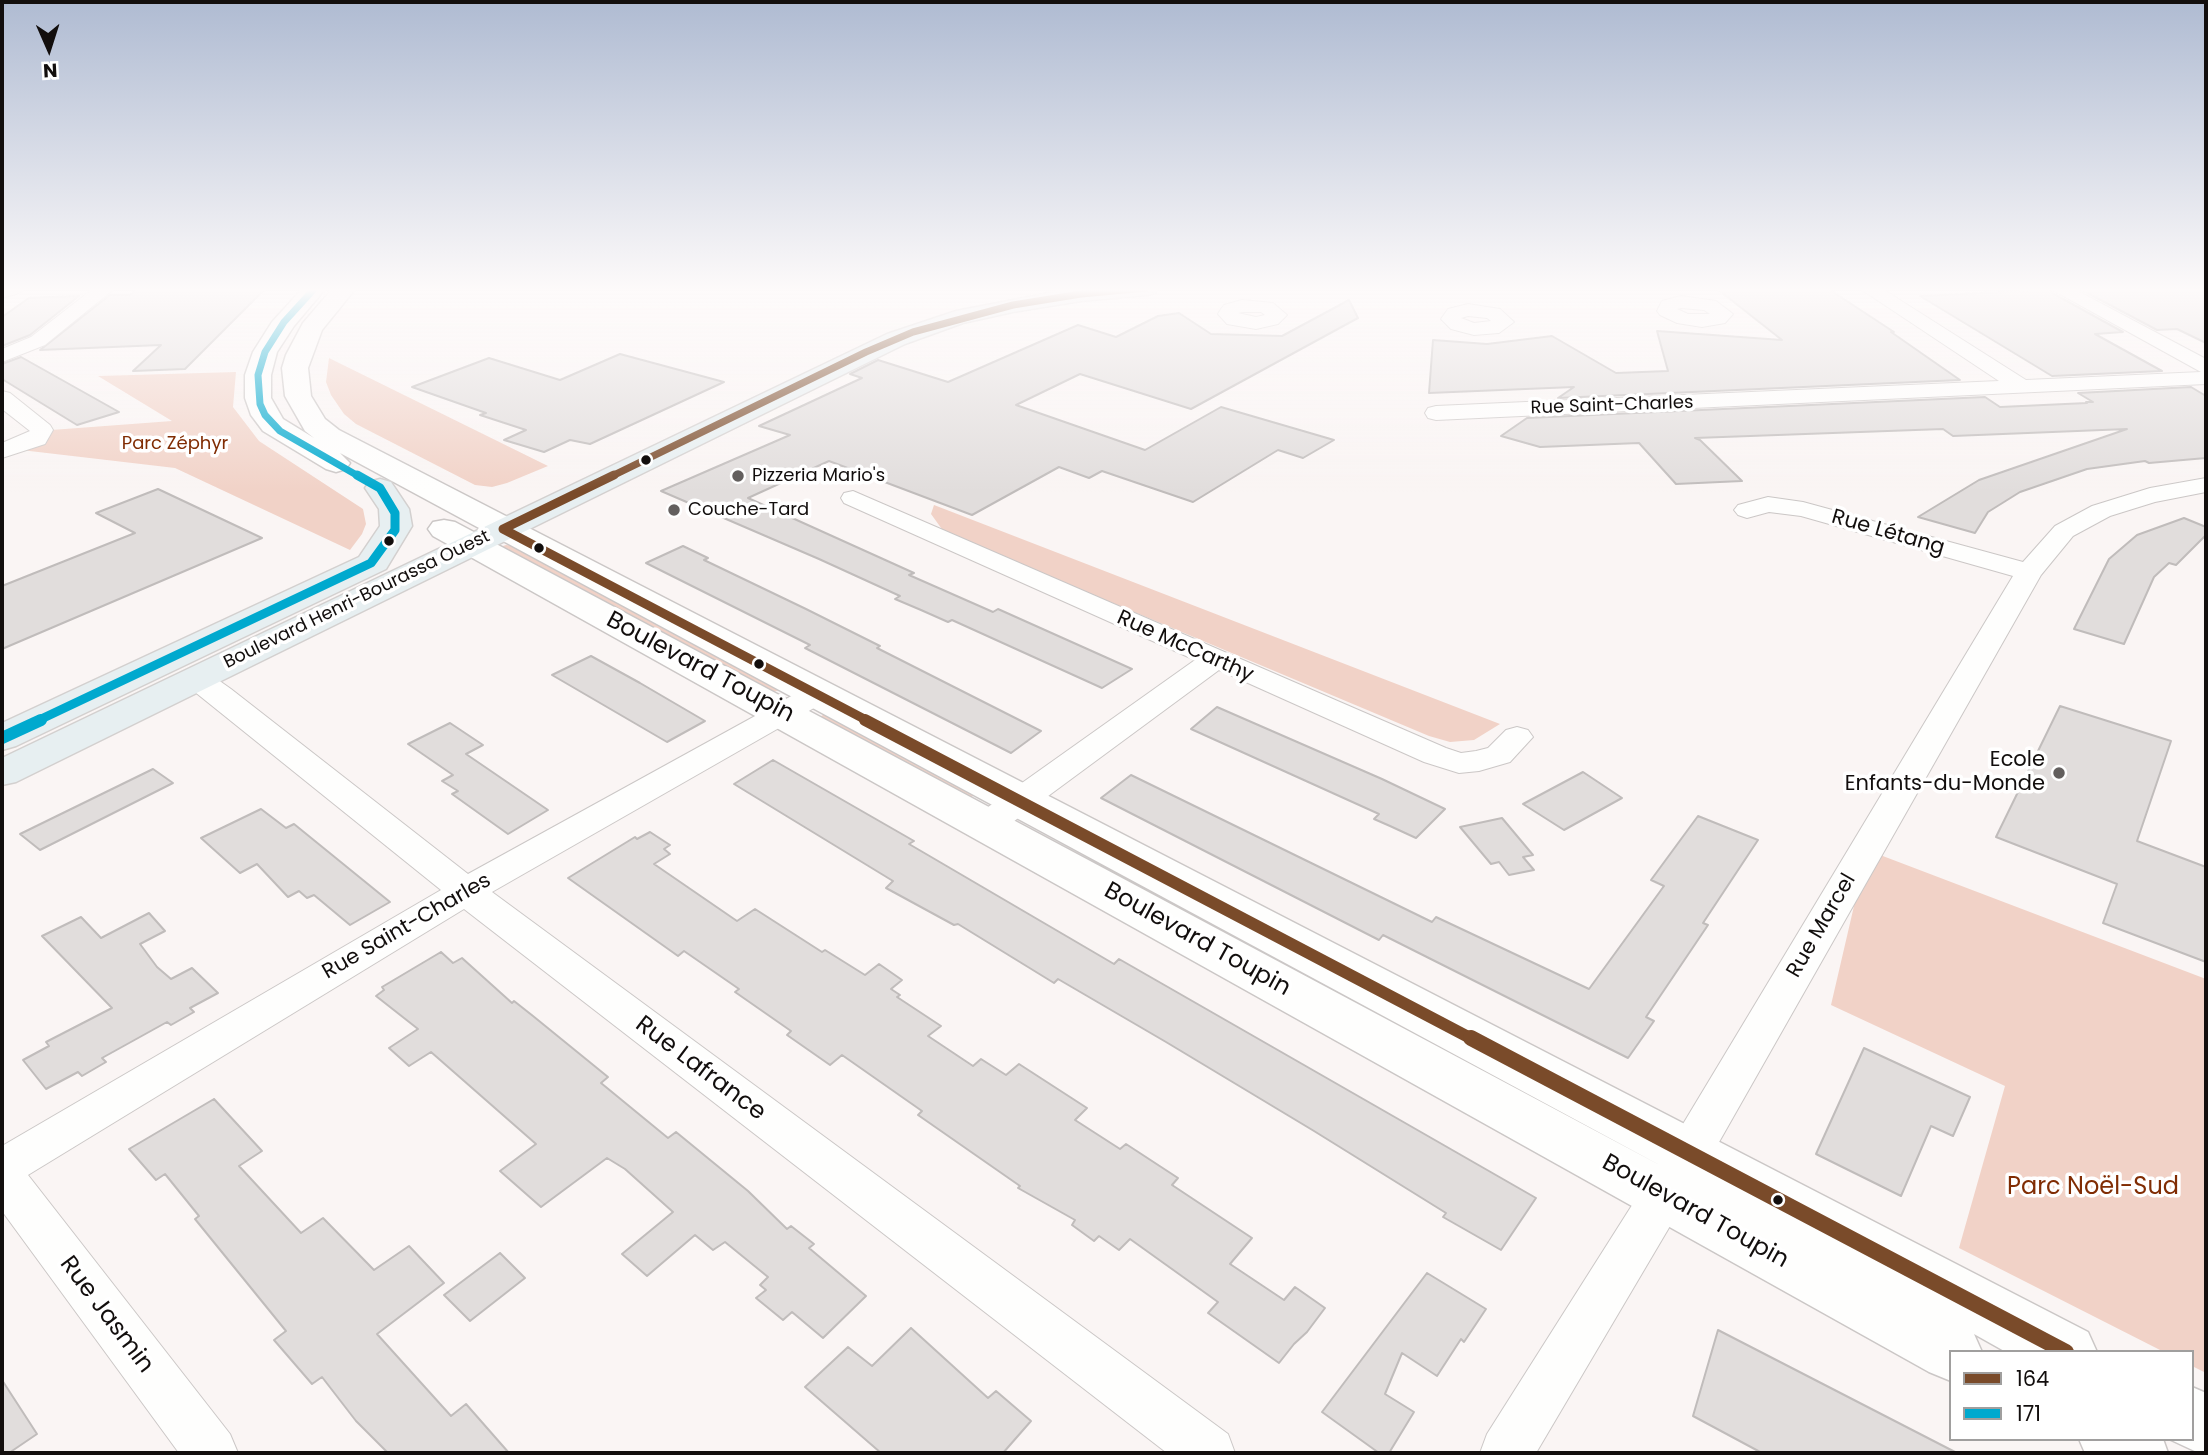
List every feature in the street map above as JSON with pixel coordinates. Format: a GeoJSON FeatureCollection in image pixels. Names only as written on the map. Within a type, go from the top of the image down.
{"type":"FeatureCollection","features":[{"type":"Feature","properties":{"kind":"main road"},"geometry":{"type":"LineString","coordinates":[[264,356],[258,375],[260,404],[268,419],[280,431],[380,488],[415,500],[472,527]]}},
{"type":"Feature","properties":{"kind":"main road"},"geometry":{"type":"LineString","coordinates":[[298,356],[297,390],[315,425],[472,527]]}},
{"type":"Feature","properties":{"kind":"main road","name":"Boulevard Henri-Bourassa Ouest"},"geometry":{"type":"LineString","coordinates":[[2,773],[196,678],[472,527],[819,356]]}},
{"type":"Feature","properties":{"kind":"main road","name":"Boulevard Henri-Bourassa Ouest"},"geometry":{"type":"LineString","coordinates":[[2,738],[371,563],[472,527],[857,356]]}},
{"type":"Feature","properties":{"kind":"main road"},"geometry":{"type":"LineString","coordinates":[[371,563],[389,541],[396,526],[395,513],[380,488]]}},
{"type":"Feature","properties":{"kind":"main road","name":"Boulevard Toupin"},"geometry":{"type":"LineString","coordinates":[[472,527],[1677,1174],[2062,1350]]}},
{"type":"Feature","properties":{"kind":"main road","name":"Boulevard Toupin"},"geometry":{"type":"LineString","coordinates":[[1677,1174],[1949,1351]]}},
{"type":"Feature","properties":{"kind":"main road"},"geometry":{"type":"LineString","coordinates":[[2115,1441],[2136,1453]]}},
{"type":"Feature","properties":{"kind":"street"},"geometry":{"type":"LineString","coordinates":[[1974,356],[2023,387]]}},
{"type":"Feature","properties":{"kind":"street"},"geometry":{"type":"LineString","coordinates":[[2185,356],[2206,367]]}},
{"type":"Feature","properties":{"kind":"street","name":"Rue Saint-Charles"},"geometry":{"type":"LineString","coordinates":[[1436,413],[2206,378]]}},
{"type":"Feature","properties":{"kind":"street"},"geometry":{"type":"LineString","coordinates":[[2,398],[43,430],[37,439],[2,451]]}},
{"type":"Feature","properties":{"kind":"street","name":"Rue Marcel"},"geometry":{"type":"LineString","coordinates":[[1506,1453],[1677,1174],[2029,572],[2064,531],[2101,511],[2150,495],[2206,485]]}},
{"type":"Feature","properties":{"kind":"street","name":"Rue McCarthy"},"geometry":{"type":"LineString","coordinates":[[853,498],[1214,660],[1435,755],[1459,763],[1479,761],[1499,755],[1517,737]]}},
{"type":"Feature","properties":{"kind":"street","name":"Rue Létang"},"geometry":{"type":"LineString","coordinates":[[1746,510],[1768,504],[1802,509],[2029,572]]}},
{"type":"Feature","properties":{"kind":"street"},"geometry":{"type":"LineString","coordinates":[[1003,813],[1214,660]]}},
{"type":"Feature","properties":{"kind":"street","name":"Rue Lafrance"},"geometry":{"type":"LineString","coordinates":[[196,678],[466,891],[1209,1453]]}},
{"type":"Feature","properties":{"kind":"street","name":"Rue Saint-Charles"},"geometry":{"type":"LineString","coordinates":[[2,1168],[466,891],[800,704]]}},
{"type":"Feature","properties":{"kind":"street","name":"Rue Jasmin"},"geometry":{"type":"LineString","coordinates":[[2,1176],[211,1453]]}},
{"type":"Feature","properties":{"kind":"green space"},"geometry":{"type":"Polygon","coordinates":[[[329,358],[548,466],[492,487],[475,485],[356,424],[344,414],[326,382],[329,358]]]}},
{"type":"Feature","properties":{"kind":"green space","name":"Parc Zéphyr"},"geometry":{"type":"Polygon","coordinates":[[[236,372],[233,407],[259,441],[363,509],[366,524],[350,550],[175,468],[21,450],[51,430],[172,421],[98,376],[236,372]]]}},
{"type":"Feature","properties":{"kind":"green space"},"geometry":{"type":"Polygon","coordinates":[[[934,505],[1500,724],[1474,740],[1450,742],[1429,736],[944,532],[931,514],[934,505]]]}},
{"type":"Feature","properties":{"kind":"green space"},"geometry":{"type":"Polygon","coordinates":[[[503,546],[515,546],[578,575],[775,680],[780,684],[780,690],[766,694],[747,687],[541,574],[504,550],[503,546]]]}},
{"type":"Feature","properties":{"kind":"green space"},"geometry":{"type":"Polygon","coordinates":[[[828,712],[976,794],[967,800],[818,718],[828,712]]]}},
{"type":"Feature","properties":{"kind":"green space","name":"Parc Noël-Sud"},"geometry":{"type":"Polygon","coordinates":[[[1867,850],[2206,979],[2206,1373],[2194,1367],[2194,1350],[2160,1350],[1959,1248],[2005,1086],[1831,1005],[1867,850]]]}},
{"type":"Feature","properties":{"kind":"building"},"geometry":{"type":"Polygon","coordinates":[[[149,356],[198,356],[185,369],[133,371],[149,356]]]}},
{"type":"Feature","properties":{"kind":"building"},"geometry":{"type":"Polygon","coordinates":[[[616,356],[627,356],[724,382],[590,444],[570,440],[544,452],[504,440],[526,430],[480,415],[486,413],[412,387],[489,358],[560,380],[616,356]]]}},
{"type":"Feature","properties":{"kind":"building"},"geometry":{"type":"Polygon","coordinates":[[[1008,356],[1288,356],[1191,409],[1080,374],[1016,405],[1145,450],[1221,407],[1334,440],[1303,458],[1278,450],[1193,502],[1102,471],[1089,478],[1059,467],[972,515],[829,461],[748,498],[914,573],[909,575],[993,612],[998,609],[1132,669],[1102,688],[952,620],[948,622],[895,599],[900,596],[661,491],[790,435],[759,426],[862,378],[850,374],[878,360],[948,382],[1008,356]]]}},
{"type":"Feature","properties":{"kind":"building"},"geometry":{"type":"Polygon","coordinates":[[[1432,356],[1586,356],[1616,373],[1668,371],[1664,356],[1925,356],[1960,380],[1558,398],[1574,387],[1429,393],[1432,356]]]}},
{"type":"Feature","properties":{"kind":"building"},"geometry":{"type":"Polygon","coordinates":[[[2019,356],[2135,356],[2162,371],[2052,376],[2019,356]]]}},
{"type":"Feature","properties":{"kind":"building"},"geometry":{"type":"Polygon","coordinates":[[[21,357],[119,412],[77,425],[2,379],[2,364],[21,357]]]}},
{"type":"Feature","properties":{"kind":"building"},"geometry":{"type":"Polygon","coordinates":[[[2191,387],[2206,396],[2206,458],[2149,463],[2145,461],[2087,469],[2020,492],[1988,512],[1975,533],[1918,517],[1979,480],[2127,429],[1953,436],[1943,429],[1695,438],[1742,481],[1676,484],[1639,443],[1540,447],[1501,436],[1527,418],[1985,397],[2000,407],[2087,403],[2093,402],[2078,393],[2191,387]]]}},
{"type":"Feature","properties":{"kind":"building"},"geometry":{"type":"Polygon","coordinates":[[[158,489],[262,538],[2,649],[2,586],[135,533],[96,513],[158,489]]]}},
{"type":"Feature","properties":{"kind":"building"},"geometry":{"type":"Polygon","coordinates":[[[2184,518],[2206,527],[2206,535],[2176,565],[2169,563],[2154,577],[2124,644],[2074,629],[2109,559],[2137,535],[2184,518]]]}},
{"type":"Feature","properties":{"kind":"building"},"geometry":{"type":"Polygon","coordinates":[[[683,546],[708,558],[704,560],[880,646],[877,648],[1041,731],[1011,753],[805,648],[810,645],[646,563],[683,546]]]}},
{"type":"Feature","properties":{"kind":"building"},"geometry":{"type":"Polygon","coordinates":[[[591,656],[705,721],[667,742],[552,675],[591,656]]]}},
{"type":"Feature","properties":{"kind":"building"},"geometry":{"type":"Polygon","coordinates":[[[2060,706],[2171,741],[2137,841],[2206,867],[2206,962],[2103,923],[2117,884],[1996,837],[2060,706]]]}},
{"type":"Feature","properties":{"kind":"building"},"geometry":{"type":"Polygon","coordinates":[[[1217,707],[1445,809],[1416,838],[1374,819],[1379,814],[1191,729],[1217,707]]]}},
{"type":"Feature","properties":{"kind":"building"},"geometry":{"type":"Polygon","coordinates":[[[450,723],[483,745],[466,754],[548,810],[508,834],[452,794],[458,791],[442,781],[453,775],[408,744],[450,723]]]}},
{"type":"Feature","properties":{"kind":"building"},"geometry":{"type":"Polygon","coordinates":[[[773,760],[914,841],[909,844],[1114,964],[1119,959],[1536,1198],[1501,1250],[1443,1217],[1446,1213],[1166,1042],[1058,979],[1054,983],[958,924],[954,925],[886,888],[893,881],[734,784],[773,760]]]}},
{"type":"Feature","properties":{"kind":"building"},"geometry":{"type":"Polygon","coordinates":[[[153,769],[173,783],[40,850],[20,834],[153,769]]]}},
{"type":"Feature","properties":{"kind":"building"},"geometry":{"type":"Polygon","coordinates":[[[1583,772],[1622,798],[1564,830],[1523,804],[1583,772]]]}},
{"type":"Feature","properties":{"kind":"building"},"geometry":{"type":"Polygon","coordinates":[[[1131,775],[1432,922],[1436,917],[1589,989],[1664,886],[1651,880],[1698,816],[1758,840],[1703,923],[1708,925],[1646,1017],[1654,1021],[1628,1058],[1383,935],[1379,940],[1101,798],[1131,775]]]}},
{"type":"Feature","properties":{"kind":"building"},"geometry":{"type":"Polygon","coordinates":[[[261,809],[286,828],[294,824],[390,902],[350,925],[314,895],[307,898],[299,891],[288,897],[257,864],[240,873],[201,838],[261,809]]]}},
{"type":"Feature","properties":{"kind":"building"},"geometry":{"type":"Polygon","coordinates":[[[1502,818],[1533,855],[1523,857],[1534,870],[1509,875],[1499,862],[1491,864],[1460,827],[1502,818]]]}},
{"type":"Feature","properties":{"kind":"building"},"geometry":{"type":"Polygon","coordinates":[[[650,832],[670,845],[664,849],[670,854],[654,864],[737,921],[755,909],[822,952],[825,950],[865,975],[879,964],[902,980],[891,989],[900,995],[897,997],[941,1026],[928,1036],[973,1066],[981,1059],[1006,1075],[1019,1064],[1087,1108],[1075,1120],[1120,1149],[1126,1144],[1178,1178],[1172,1185],[1252,1238],[1230,1264],[1284,1300],[1295,1287],[1325,1308],[1279,1363],[1208,1313],[1218,1302],[1130,1239],[1119,1250],[1099,1236],[1094,1241],[1072,1225],[1075,1220],[1018,1188],[1020,1186],[918,1115],[922,1111],[842,1055],[830,1065],[787,1035],[791,1031],[735,992],[739,989],[684,951],[678,956],[568,878],[635,837],[637,839],[650,832]]]}},
{"type":"Feature","properties":{"kind":"building"},"geometry":{"type":"Polygon","coordinates":[[[149,913],[165,931],[140,944],[157,967],[171,979],[192,968],[218,993],[190,1008],[194,1012],[171,1025],[167,1022],[102,1058],[106,1062],[82,1076],[78,1072],[46,1089],[23,1060],[49,1046],[46,1042],[112,1008],[42,936],[81,917],[101,938],[149,913]]]}},
{"type":"Feature","properties":{"kind":"building"},"geometry":{"type":"Polygon","coordinates":[[[441,952],[453,963],[462,958],[512,1003],[514,1001],[608,1077],[601,1083],[668,1138],[676,1132],[748,1191],[787,1229],[791,1226],[814,1244],[809,1248],[866,1296],[823,1338],[792,1312],[783,1320],[756,1298],[766,1290],[760,1285],[768,1277],[725,1242],[713,1250],[695,1235],[647,1276],[622,1254],[673,1212],[625,1169],[607,1158],[541,1207],[500,1171],[536,1144],[431,1052],[409,1066],[389,1048],[418,1029],[376,996],[384,990],[382,987],[441,952]]]}},
{"type":"Feature","properties":{"kind":"building"},"geometry":{"type":"Polygon","coordinates":[[[1864,1048],[1970,1097],[1953,1136],[1931,1126],[1901,1196],[1816,1154],[1864,1048]]]}},
{"type":"Feature","properties":{"kind":"building"},"geometry":{"type":"Polygon","coordinates":[[[214,1099],[262,1151],[239,1166],[301,1233],[323,1218],[374,1270],[409,1246],[444,1283],[377,1334],[451,1416],[466,1404],[509,1453],[388,1453],[356,1421],[322,1377],[312,1384],[274,1340],[286,1331],[195,1219],[199,1216],[165,1174],[156,1180],[129,1149],[214,1099]]]}},
{"type":"Feature","properties":{"kind":"building"},"geometry":{"type":"Polygon","coordinates":[[[500,1253],[525,1278],[470,1321],[444,1295],[500,1253]]]}},
{"type":"Feature","properties":{"kind":"building"},"geometry":{"type":"Polygon","coordinates":[[[1427,1273],[1486,1309],[1464,1342],[1461,1339],[1437,1376],[1402,1353],[1385,1394],[1414,1412],[1389,1453],[1379,1453],[1322,1412],[1427,1273]]]}},
{"type":"Feature","properties":{"kind":"building"},"geometry":{"type":"Polygon","coordinates":[[[911,1328],[988,1398],[996,1391],[1031,1421],[1003,1453],[881,1453],[805,1387],[848,1347],[872,1366],[911,1328]]]}},
{"type":"Feature","properties":{"kind":"building"},"geometry":{"type":"Polygon","coordinates":[[[1718,1330],[1957,1453],[1762,1453],[1693,1416],[1718,1330]]]}},
{"type":"Feature","properties":{"kind":"building"},"geometry":{"type":"Polygon","coordinates":[[[2,1380],[37,1434],[9,1453],[2,1453],[2,1380]]]}},
{"type":"Feature","properties":{"kind":"transit line","name":"171"},"geometry":{"type":"LineString","coordinates":[[2,738],[371,563],[389,541],[395,530],[395,513],[380,488],[280,431],[265,415],[260,404],[258,375],[264,356]]}},
{"type":"Feature","properties":{"kind":"transit line","name":"164"},"geometry":{"type":"LineString","coordinates":[[503,529],[858,356]]}},
{"type":"Feature","properties":{"kind":"transit line","name":"164"},"geometry":{"type":"LineString","coordinates":[[503,529],[2062,1350]]}},
{"type":"Feature","properties":{"kind":"place","name":"Pizzeria Mario's"},"geometry":{"type":"Point","coordinates":[738,476]}},
{"type":"Feature","properties":{"kind":"place","name":"Couche-Tard"},"geometry":{"type":"Point","coordinates":[674,510]}},
{"type":"Feature","properties":{"kind":"place","name":"Ecole Enfants-du-Monde"},"geometry":{"type":"Point","coordinates":[2059,773]}}]}
